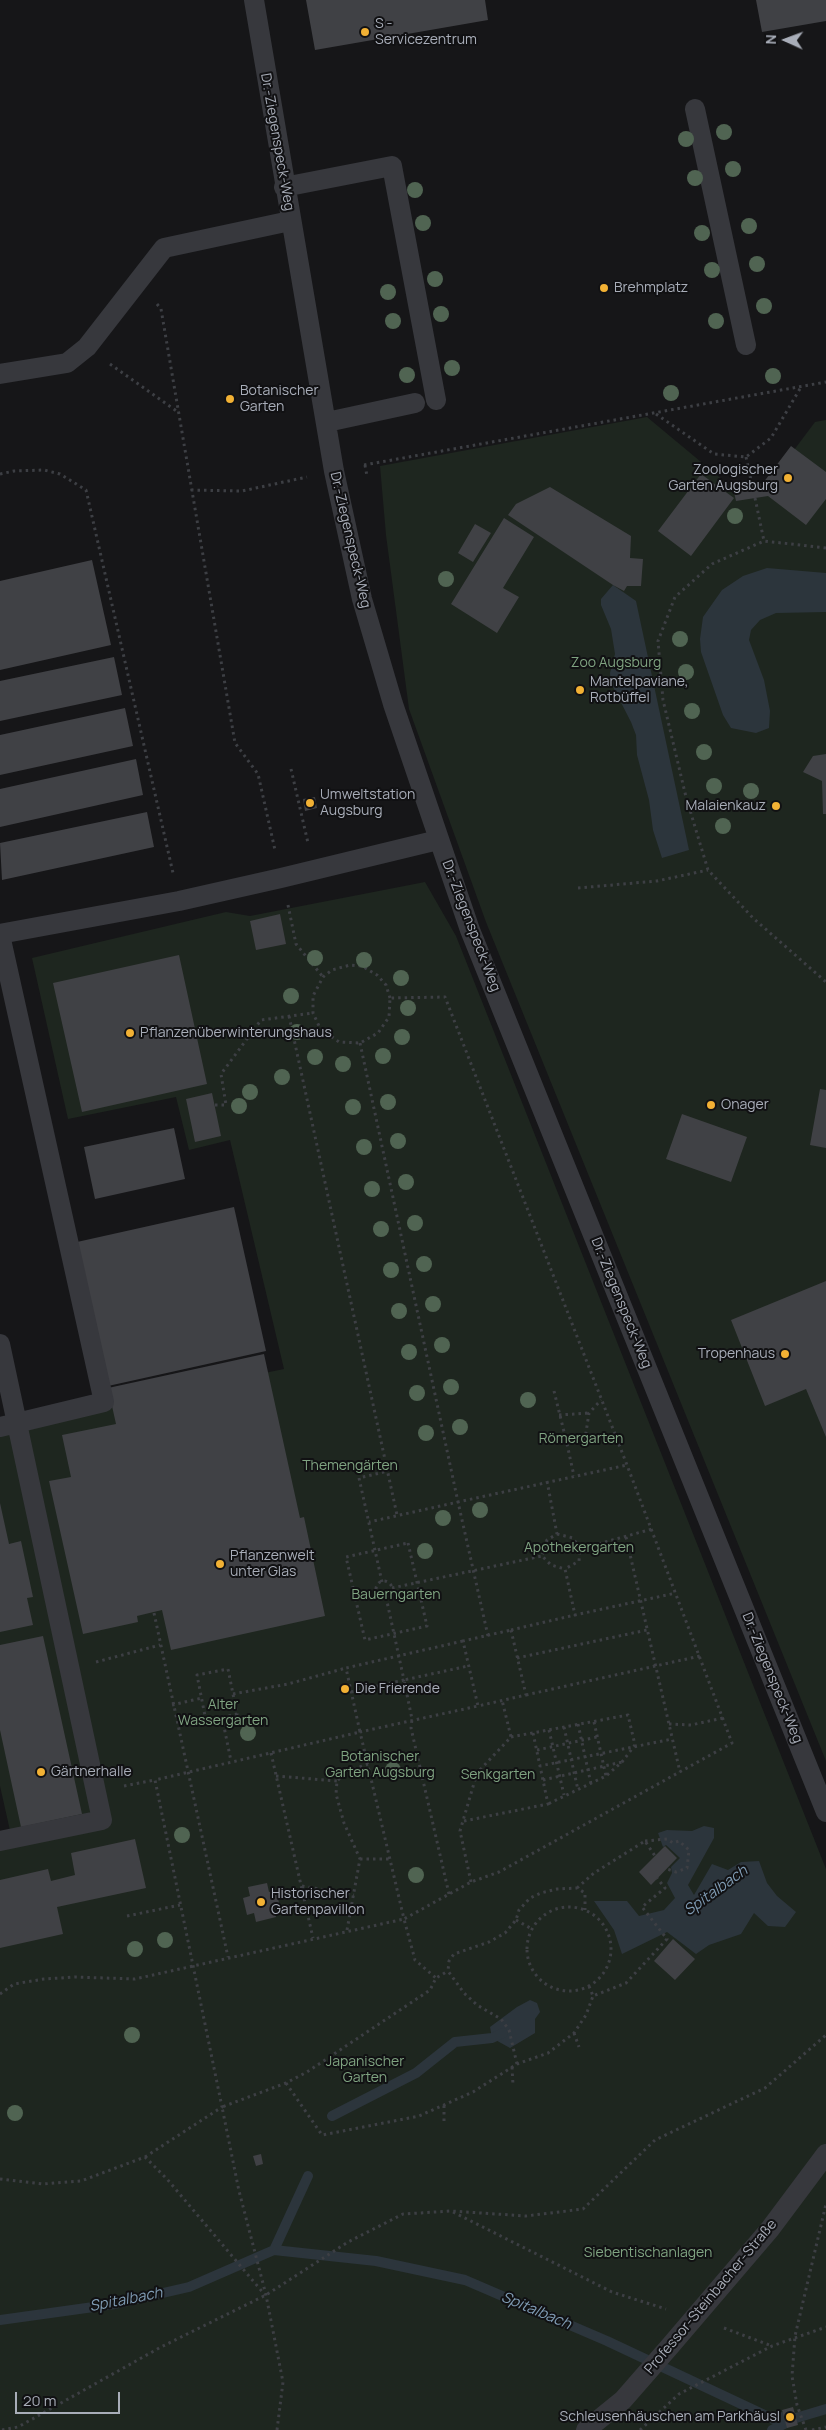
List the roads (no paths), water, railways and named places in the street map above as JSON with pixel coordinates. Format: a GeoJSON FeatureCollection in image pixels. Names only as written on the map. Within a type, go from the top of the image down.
{"type":"FeatureCollection","features":[{"type":"Feature","properties":{"kind":"lane","name":"Dr.-Ziegenspeck-Weg"},"geometry":{"type":"LineString","coordinates":[[254,0],[284,187],[327,422],[334,471],[362,599],[392,704],[470,930],[826,1812]]}},
{"type":"Feature","properties":{"kind":"lane"},"geometry":{"type":"LineString","coordinates":[[695,109],[746,345]]}},
{"type":"Feature","properties":{"kind":"lane"},"geometry":{"type":"LineString","coordinates":[[284,187],[392,166],[436,400]]}},
{"type":"Feature","properties":{"kind":"lane"},"geometry":{"type":"LineString","coordinates":[[0,374],[67,362],[87,347],[164,248],[290,221]]}},
{"type":"Feature","properties":{"kind":"lane"},"geometry":{"type":"LineString","coordinates":[[327,422],[415,403]]}},
{"type":"Feature","properties":{"kind":"lane"},"geometry":{"type":"LineString","coordinates":[[8,1425],[104,1402],[0,934],[179,900],[281,878],[438,840]]}},
{"type":"Feature","properties":{"kind":"lane"},"geometry":{"type":"LineString","coordinates":[[0,1344],[8,1425],[102,1820],[0,1841]]}},
{"type":"Feature","properties":{"kind":"lane","name":"Professor-Steinbacher-Straße"},"geometry":{"type":"LineString","coordinates":[[586,2430],[623,2400],[695,2318],[770,2229],[826,2154]]}},
{"type":"Feature","properties":{"kind":"water"},"geometry":{"type":"Polygon","coordinates":[[[767,568],[826,573],[826,612],[776,613],[760,620],[751,630],[749,640],[764,680],[770,711],[769,728],[756,733],[731,728],[723,715],[701,652],[700,639],[703,617],[722,590],[743,576],[767,568]]]}},
{"type":"Feature","properties":{"kind":"water"},"geometry":{"type":"Polygon","coordinates":[[[613,585],[636,601],[689,850],[662,858],[653,830],[649,800],[637,755],[636,735],[611,683],[610,673],[615,654],[611,629],[601,605],[601,599],[613,585]]]}},
{"type":"Feature","properties":{"kind":"water"},"geometry":{"type":"Polygon","coordinates":[[[704,1826],[714,1828],[714,1838],[688,1885],[694,1895],[712,1864],[728,1870],[741,1862],[759,1861],[767,1883],[777,1896],[796,1912],[785,1927],[768,1926],[754,1913],[741,1934],[709,1945],[696,1954],[667,1932],[622,1954],[614,1930],[594,1901],[627,1901],[639,1916],[664,1910],[675,1898],[667,1883],[672,1873],[671,1867],[680,1858],[666,1845],[663,1847],[658,1833],[667,1830],[692,1831],[704,1826]]]}},
{"type":"Feature","properties":{"kind":"water"},"geometry":{"type":"Polygon","coordinates":[[[530,2000],[537,2003],[540,2012],[535,2019],[535,2033],[510,2048],[492,2038],[490,2027],[530,2000]]]}},
{"type":"Feature","properties":{"kind":"waterway","name":"Spitalbach"},"geometry":{"type":"LineString","coordinates":[[332,2116],[416,2073],[455,2042],[492,2038],[503,2033]]}},
{"type":"Feature","properties":{"kind":"waterway","name":"Spitalbach"},"geometry":{"type":"LineString","coordinates":[[274,2250],[308,2176]]}},
{"type":"Feature","properties":{"kind":"waterway","name":"Spitalbach"},"geometry":{"type":"LineString","coordinates":[[0,2320],[115,2304],[189,2287],[274,2250],[376,2261],[465,2280],[607,2341],[773,2419],[784,2417]]}},
{"type":"Feature","properties":{"kind":"waterway"},"geometry":{"type":"LineString","coordinates":[[796,2418],[826,2409]]}},
{"type":"Feature","properties":{"kind":"waterway"},"geometry":{"type":"LineString","coordinates":[[772,2430],[786,2423]]}},
{"type":"Feature","properties":{"kind":"place","name":"S - Servicezentrum"},"geometry":{"type":"Point","coordinates":[365,32]}},
{"type":"Feature","properties":{"kind":"place","name":"Brehmplatz"},"geometry":{"type":"Point","coordinates":[604,288]}},
{"type":"Feature","properties":{"kind":"place","name":"Botanischer Garten"},"geometry":{"type":"Point","coordinates":[230,399]}},
{"type":"Feature","properties":{"kind":"place","name":"Zoologischer Garten Augsburg"},"geometry":{"type":"Point","coordinates":[788,478]}},
{"type":"Feature","properties":{"kind":"place","name":"Mantelpaviane, Rotbüffel"},"geometry":{"type":"Point","coordinates":[580,690]}},
{"type":"Feature","properties":{"kind":"place","name":"Umweltstation Augsburg"},"geometry":{"type":"Point","coordinates":[310,803]}},
{"type":"Feature","properties":{"kind":"place","name":"Malaienkauz"},"geometry":{"type":"Point","coordinates":[776,806]}},
{"type":"Feature","properties":{"kind":"place","name":"Pflanzenüberwinterungshaus"},"geometry":{"type":"Point","coordinates":[130,1033]}},
{"type":"Feature","properties":{"kind":"place","name":"Onager"},"geometry":{"type":"Point","coordinates":[711,1105]}},
{"type":"Feature","properties":{"kind":"place","name":"Tropenhaus"},"geometry":{"type":"Point","coordinates":[785,1354]}},
{"type":"Feature","properties":{"kind":"place","name":"Pflanzenwelt unter Glas"},"geometry":{"type":"Point","coordinates":[220,1564]}},
{"type":"Feature","properties":{"kind":"place","name":"Die Frierende"},"geometry":{"type":"Point","coordinates":[345,1689]}},
{"type":"Feature","properties":{"kind":"place","name":"Gärtnerhalle"},"geometry":{"type":"Point","coordinates":[41,1772]}},
{"type":"Feature","properties":{"kind":"place","name":"Historischer Gartenpavillon"},"geometry":{"type":"Point","coordinates":[261,1902]}},
{"type":"Feature","properties":{"kind":"place","name":"Schleusenhäuschen am Parkhäusl"},"geometry":{"type":"Point","coordinates":[790,2417]}},
{"type":"Feature","properties":{"kind":"park label","name":"Zoo Augsburg"},"geometry":{"type":"Point","coordinates":[616,663]}},
{"type":"Feature","properties":{"kind":"park label","name":"Römergarten"},"geometry":{"type":"Point","coordinates":[581,1439]}},
{"type":"Feature","properties":{"kind":"park label","name":"Themengärten"},"geometry":{"type":"Point","coordinates":[350,1466]}},
{"type":"Feature","properties":{"kind":"park label","name":"Apothekergarten"},"geometry":{"type":"Point","coordinates":[579,1548]}},
{"type":"Feature","properties":{"kind":"park label","name":"Bauerngarten"},"geometry":{"type":"Point","coordinates":[396,1595]}},
{"type":"Feature","properties":{"kind":"park label","name":"Alter Wassergarten"},"geometry":{"type":"Point","coordinates":[223,1714]}},
{"type":"Feature","properties":{"kind":"park label","name":"Botanischer Garten Augsburg"},"geometry":{"type":"Point","coordinates":[380,1765]}},
{"type":"Feature","properties":{"kind":"park label","name":"Senkgarten"},"geometry":{"type":"Point","coordinates":[498,1775]}},
{"type":"Feature","properties":{"kind":"park label","name":"Japanischer Garten"},"geometry":{"type":"Point","coordinates":[365,2070]}},
{"type":"Feature","properties":{"kind":"park label","name":"Siebentischanlagen"},"geometry":{"type":"Point","coordinates":[648,2253]}}]}
